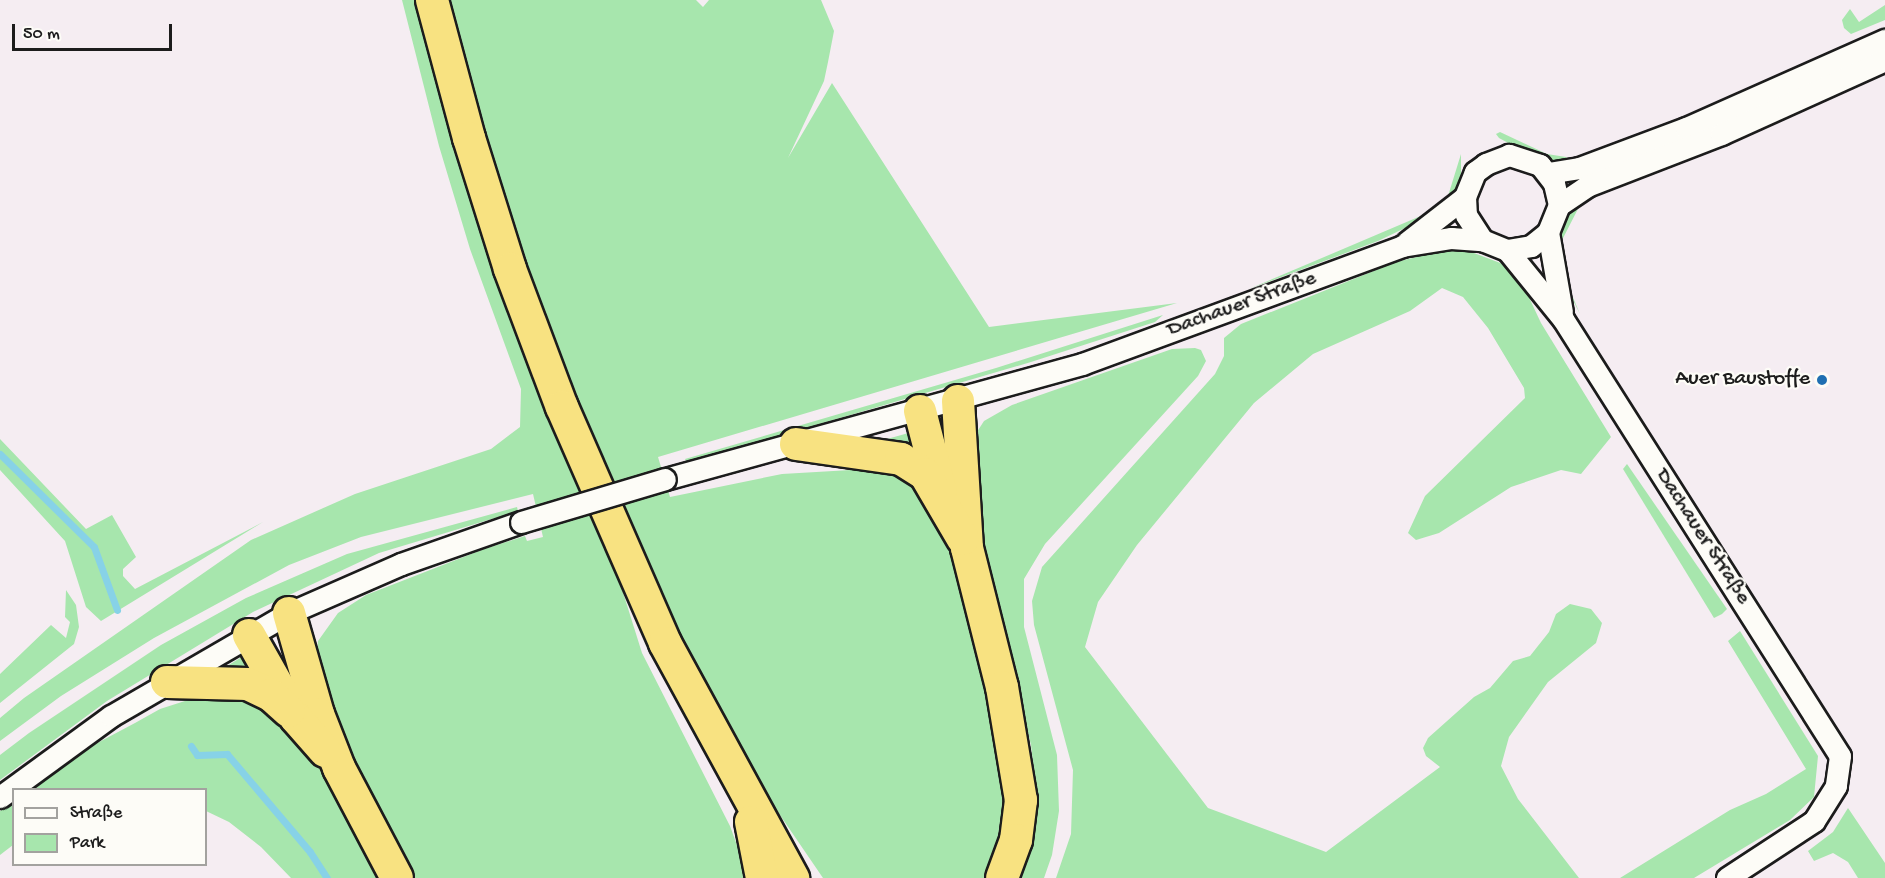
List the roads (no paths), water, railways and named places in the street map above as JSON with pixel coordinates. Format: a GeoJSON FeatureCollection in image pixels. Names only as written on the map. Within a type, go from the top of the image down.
{"type":"FeatureCollection","features":[{"type":"Feature","properties":{"kind":"highway"},"geometry":{"type":"LineString","coordinates":[[432,0],[484,188],[549,375],[665,643],[744,792],[793,878]]}},
{"type":"Feature","properties":{"kind":"highway"},"geometry":{"type":"LineString","coordinates":[[958,401],[968,548],[1002,687],[1020,784],[1020,819],[1002,878]]}},
{"type":"Feature","properties":{"kind":"highway"},"geometry":{"type":"LineString","coordinates":[[920,411],[944,501]]}},
{"type":"Feature","properties":{"kind":"highway"},"geometry":{"type":"LineString","coordinates":[[796,444],[901,459],[925,474],[944,501],[968,548]]}},
{"type":"Feature","properties":{"kind":"highway"},"geometry":{"type":"LineString","coordinates":[[290,613],[309,684],[339,768],[397,878]]}},
{"type":"Feature","properties":{"kind":"highway"},"geometry":{"type":"LineString","coordinates":[[249,635],[296,718]]}},
{"type":"Feature","properties":{"kind":"highway"},"geometry":{"type":"LineString","coordinates":[[166,682],[248,684],[271,695],[296,718],[339,768]]}},
{"type":"Feature","properties":{"kind":"highway"},"geometry":{"type":"LineString","coordinates":[[744,792],[762,878]]}},
{"type":"Feature","properties":{"kind":"street"},"geometry":{"type":"LineString","coordinates":[[1559,205],[1548,173],[1579,168],[1686,128],[1885,40]]}},
{"type":"Feature","properties":{"kind":"street"},"geometry":{"type":"LineString","coordinates":[[1507,250],[1530,246],[1548,232],[1559,205],[1587,186],[1721,134],[1885,60]]}},
{"type":"Feature","properties":{"kind":"street","name":"Dachauer Straße"},"geometry":{"type":"LineString","coordinates":[[1402,246],[1465,197],[1475,172],[1497,158],[1521,157],[1548,173]]}},
{"type":"Feature","properties":{"kind":"street"},"geometry":{"type":"LineString","coordinates":[[1465,197],[1466,214],[1482,240]]}},
{"type":"Feature","properties":{"kind":"street","name":"Dachauer Straße"},"geometry":{"type":"LineString","coordinates":[[1548,232],[1563,319]]}},
{"type":"Feature","properties":{"kind":"street","name":"Dachauer Straße"},"geometry":{"type":"LineString","coordinates":[[12,788],[111,716],[166,682],[290,613],[401,564],[521,522],[664,479],[958,401],[1082,364],[1402,246],[1451,238],[1482,240],[1507,250],[1563,319],[1840,756],[1836,786],[1814,821],[1727,878]]}},
{"type":"Feature","properties":{"kind":"waterway"},"geometry":{"type":"LineString","coordinates":[[0,454],[94,547],[117,610]]}},
{"type":"Feature","properties":{"kind":"waterway"},"geometry":{"type":"LineString","coordinates":[[191,746],[197,755],[227,754],[310,852],[327,878]]}},
{"type":"Feature","properties":{"kind":"place","name":"Auer Baustoffe"},"geometry":{"type":"Point","coordinates":[1822,380]}}]}
